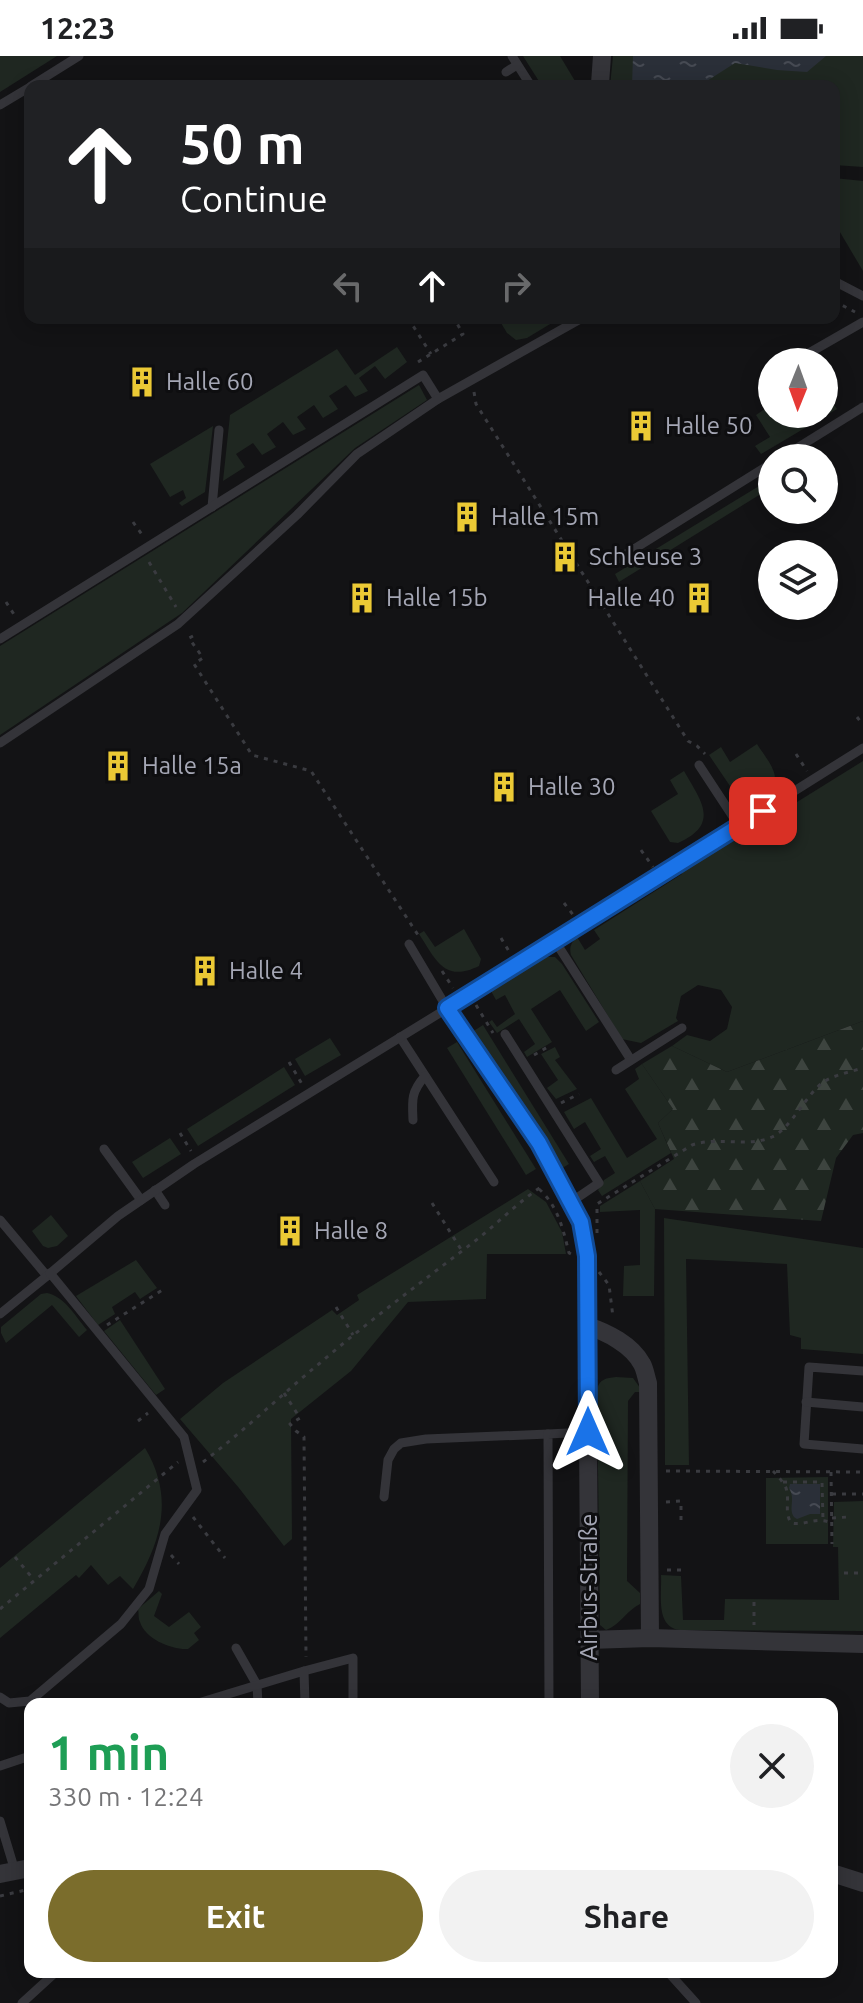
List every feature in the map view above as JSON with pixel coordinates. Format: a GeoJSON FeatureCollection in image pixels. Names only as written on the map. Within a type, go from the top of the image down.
{"type":"FeatureCollection","features":[{"type":"Feature","properties":{"kind":"street"},"geometry":{"type":"LineString","coordinates":[[600,80],[602,56]]}},
{"type":"Feature","properties":{"kind":"street","name":"Airbus-Straße"},"geometry":{"type":"LineString","coordinates":[[587,1304],[590,1698]]}},
{"type":"Feature","properties":{"kind":"street"},"geometry":{"type":"LineString","coordinates":[[587,1326],[604,1331],[625,1346],[641,1362],[648,1383],[650,1638]]}},
{"type":"Feature","properties":{"kind":"street"},"geometry":{"type":"LineString","coordinates":[[589,1640],[650,1638],[863,1644]]}},
{"type":"Feature","properties":{"kind":"street"},"geometry":{"type":"LineString","coordinates":[[838,1875],[863,1883]]}},
{"type":"Feature","properties":{"kind":"lane"},"geometry":{"type":"LineString","coordinates":[[41,80],[79,56]]}},
{"type":"Feature","properties":{"kind":"lane"},"geometry":{"type":"LineString","coordinates":[[506,72],[515,60],[527,80]]}},
{"type":"Feature","properties":{"kind":"lane"},"geometry":{"type":"LineString","coordinates":[[0,105],[24,90]]}},
{"type":"Feature","properties":{"kind":"lane"},"geometry":{"type":"LineString","coordinates":[[840,284],[863,296]]}},
{"type":"Feature","properties":{"kind":"lane"},"geometry":{"type":"LineString","coordinates":[[816,348],[863,319]]}},
{"type":"Feature","properties":{"kind":"lane"},"geometry":{"type":"LineString","coordinates":[[0,743],[178,624],[297,515],[357,454],[438,399],[460,392],[572,324]]}},
{"type":"Feature","properties":{"kind":"lane"},"geometry":{"type":"LineString","coordinates":[[0,639],[423,375],[438,399]]}},
{"type":"Feature","properties":{"kind":"lane"},"geometry":{"type":"LineString","coordinates":[[804,444],[863,407]]}},
{"type":"Feature","properties":{"kind":"lane"},"geometry":{"type":"LineString","coordinates":[[212,507],[219,430]]}},
{"type":"Feature","properties":{"kind":"lane"},"geometry":{"type":"LineString","coordinates":[[618,559],[758,472]]}},
{"type":"Feature","properties":{"kind":"lane"},"geometry":{"type":"LineString","coordinates":[[0,1314],[118,1216],[194,1164],[863,748]]}},
{"type":"Feature","properties":{"kind":"lane"},"geometry":{"type":"LineString","coordinates":[[699,765],[739,826]]}},
{"type":"Feature","properties":{"kind":"lane"},"geometry":{"type":"LineString","coordinates":[[555,941],[631,1060]]}},
{"type":"Feature","properties":{"kind":"lane"},"geometry":{"type":"LineString","coordinates":[[409,944],[447,1008],[539,1143],[581,1222],[586,1244],[587,1304]]}},
{"type":"Feature","properties":{"kind":"lane"},"geometry":{"type":"LineString","coordinates":[[616,1070],[682,1028]]}},
{"type":"Feature","properties":{"kind":"lane"},"geometry":{"type":"LineString","coordinates":[[505,1034],[599,1183],[571,1202]]}},
{"type":"Feature","properties":{"kind":"lane"},"geometry":{"type":"LineString","coordinates":[[400,1037],[494,1182]]}},
{"type":"Feature","properties":{"kind":"lane"},"geometry":{"type":"LineString","coordinates":[[413,1120],[416,1086],[425,1076]]}},
{"type":"Feature","properties":{"kind":"lane"},"geometry":{"type":"LineString","coordinates":[[104,1149],[141,1200]]}},
{"type":"Feature","properties":{"kind":"lane"},"geometry":{"type":"LineString","coordinates":[[155,1190],[165,1205]]}},
{"type":"Feature","properties":{"kind":"lane"},"geometry":{"type":"LineString","coordinates":[[0,1220],[184,1437],[197,1490],[165,1534],[149,1589],[121,1624],[34,1698]]}},
{"type":"Feature","properties":{"kind":"lane"},"geometry":{"type":"LineString","coordinates":[[863,1371],[809,1367],[804,1444],[863,1449]]}},
{"type":"Feature","properties":{"kind":"lane"},"geometry":{"type":"LineString","coordinates":[[806,1402],[863,1407]]}},
{"type":"Feature","properties":{"kind":"lane"},"geometry":{"type":"LineString","coordinates":[[384,1497],[388,1460],[401,1443],[426,1439],[588,1432]]}},
{"type":"Feature","properties":{"kind":"lane"},"geometry":{"type":"LineString","coordinates":[[548,1434],[549,1698]]}},
{"type":"Feature","properties":{"kind":"lane"},"geometry":{"type":"LineString","coordinates":[[236,1648],[257,1685],[258,1698]]}},
{"type":"Feature","properties":{"kind":"lane"},"geometry":{"type":"LineString","coordinates":[[222,1698],[305,1666],[353,1658],[353,1698]]}},
{"type":"Feature","properties":{"kind":"lane"},"geometry":{"type":"LineString","coordinates":[[305,1666],[305,1698]]}},
{"type":"Feature","properties":{"kind":"lane"},"geometry":{"type":"LineString","coordinates":[[0,1697],[9,1703],[24,1702]]}},
{"type":"Feature","properties":{"kind":"lane"},"geometry":{"type":"LineString","coordinates":[[0,1766],[24,1758]]}},
{"type":"Feature","properties":{"kind":"lane"},"geometry":{"type":"LineString","coordinates":[[0,1821],[15,1871]]}},
{"type":"Feature","properties":{"kind":"lane"},"geometry":{"type":"LineString","coordinates":[[22,2003],[49,1978]]}},
{"type":"Feature","properties":{"kind":"lane"},"geometry":{"type":"LineString","coordinates":[[673,1978],[696,2003]]}},
{"type":"Feature","properties":{"kind":"path"},"geometry":{"type":"LineString","coordinates":[[840,305],[863,319]]}},
{"type":"Feature","properties":{"kind":"path"},"geometry":{"type":"LineString","coordinates":[[412,324],[431,354]]}},
{"type":"Feature","properties":{"kind":"path"},"geometry":{"type":"LineString","coordinates":[[473,387],[476,404],[688,741],[709,758]]}},
{"type":"Feature","properties":{"kind":"path"},"geometry":{"type":"LineString","coordinates":[[133,522],[143,536]]}},
{"type":"Feature","properties":{"kind":"path"},"geometry":{"type":"LineString","coordinates":[[143,552],[179,613]]}},
{"type":"Feature","properties":{"kind":"path"},"geometry":{"type":"LineString","coordinates":[[6,602],[15,616]]}},
{"type":"Feature","properties":{"kind":"path"},"geometry":{"type":"LineString","coordinates":[[193,636],[189,638],[203,658],[194,664],[252,755],[311,771],[420,937]]}},
{"type":"Feature","properties":{"kind":"path"},"geometry":{"type":"LineString","coordinates":[[857,717],[863,725]]}},
{"type":"Feature","properties":{"kind":"path"},"geometry":{"type":"LineString","coordinates":[[796,754],[807,771]]}},
{"type":"Feature","properties":{"kind":"path"},"geometry":{"type":"LineString","coordinates":[[641,850],[653,867]]}},
{"type":"Feature","properties":{"kind":"path"},"geometry":{"type":"LineString","coordinates":[[564,903],[574,916]]}},
{"type":"Feature","properties":{"kind":"path"},"geometry":{"type":"LineString","coordinates":[[501,938],[512,956]]}},
{"type":"Feature","properties":{"kind":"path"},"geometry":{"type":"LineString","coordinates":[[437,963],[453,988],[460,986]]}},
{"type":"Feature","properties":{"kind":"path"},"geometry":{"type":"LineString","coordinates":[[289,1062],[302,1084]]}},
{"type":"Feature","properties":{"kind":"path"},"geometry":{"type":"LineString","coordinates":[[597,1233],[597,1204],[692,1145],[717,1140],[768,1139],[785,1128],[796,1111],[824,1082],[863,1068]]}},
{"type":"Feature","properties":{"kind":"path"},"geometry":{"type":"LineString","coordinates":[[180,1133],[193,1154]]}},
{"type":"Feature","properties":{"kind":"path"},"geometry":{"type":"LineString","coordinates":[[0,1609],[178,1462],[183,1477],[228,1443],[353,1335],[540,1188],[557,1213],[569,1253],[574,1255],[575,1271],[598,1271],[598,1263]]}},
{"type":"Feature","properties":{"kind":"path"},"geometry":{"type":"LineString","coordinates":[[432,1203],[462,1251]]}},
{"type":"Feature","properties":{"kind":"path"},"geometry":{"type":"LineString","coordinates":[[97,1331],[164,1289]]}},
{"type":"Feature","properties":{"kind":"path"},"geometry":{"type":"LineString","coordinates":[[336,1307],[353,1335]]}},
{"type":"Feature","properties":{"kind":"path"},"geometry":{"type":"LineString","coordinates":[[284,1393],[300,1418],[290,1424],[304,1437],[305,1666]]}},
{"type":"Feature","properties":{"kind":"path"},"geometry":{"type":"LineString","coordinates":[[138,1421],[154,1408]]}},
{"type":"Feature","properties":{"kind":"path"},"geometry":{"type":"LineString","coordinates":[[658,1470],[863,1472]]}},
{"type":"Feature","properties":{"kind":"path"},"geometry":{"type":"LineString","coordinates":[[773,1471],[787,1492],[787,1517],[791,1523],[848,1517]]}},
{"type":"Feature","properties":{"kind":"path"},"geometry":{"type":"LineString","coordinates":[[831,1472],[832,1544]]}},
{"type":"Feature","properties":{"kind":"path"},"geometry":{"type":"LineString","coordinates":[[782,1482],[822,1482],[823,1520]]}},
{"type":"Feature","properties":{"kind":"path"},"geometry":{"type":"LineString","coordinates":[[832,1494],[863,1494]]}},
{"type":"Feature","properties":{"kind":"path"},"geometry":{"type":"LineString","coordinates":[[658,1502],[681,1501],[681,1523]]}},
{"type":"Feature","properties":{"kind":"path"},"geometry":{"type":"LineString","coordinates":[[189,1502],[193,1519],[225,1558]]}},
{"type":"Feature","properties":{"kind":"path"},"geometry":{"type":"LineString","coordinates":[[15,1557],[34,1580]]}},
{"type":"Feature","properties":{"kind":"path"},"geometry":{"type":"LineString","coordinates":[[659,1570],[681,1570]]}},
{"type":"Feature","properties":{"kind":"path"},"geometry":{"type":"LineString","coordinates":[[844,1573],[863,1573]]}},
{"type":"Feature","properties":{"kind":"path"},"geometry":{"type":"LineString","coordinates":[[754,1602],[754,1633]]}},
{"type":"Feature","properties":{"kind":"path"},"geometry":{"type":"LineString","coordinates":[[0,1896],[24,1890]]}},
{"type":"Feature","properties":{"kind":"green space"},"geometry":{"type":"Polygon","coordinates":[[[0,56],[57,56],[0,92],[0,56]]]}},
{"type":"Feature","properties":{"kind":"green space"},"geometry":{"type":"Polygon","coordinates":[[[523,56],[560,56],[574,80],[538,80],[523,56]]]}},
{"type":"Feature","properties":{"kind":"green space"},"geometry":{"type":"Polygon","coordinates":[[[613,56],[863,56],[863,167],[840,165],[840,80],[611,80],[613,56]]]}},
{"type":"Feature","properties":{"kind":"green space"},"geometry":{"type":"Polygon","coordinates":[[[840,179],[863,181],[863,271],[840,232],[840,179]]]}},
{"type":"Feature","properties":{"kind":"green space"},"geometry":{"type":"Polygon","coordinates":[[[502,324],[550,324],[527,338],[516,340],[502,324]]]}},
{"type":"Feature","properties":{"kind":"green space"},"geometry":{"type":"Polygon","coordinates":[[[397,347],[407,362],[385,379],[375,366],[359,378],[368,391],[355,397],[346,385],[329,396],[338,409],[323,418],[314,405],[297,417],[306,429],[293,435],[283,422],[267,434],[276,447],[262,455],[253,443],[236,454],[245,467],[223,481],[230,415],[337,349],[355,375],[397,347]]]}},
{"type":"Feature","properties":{"kind":"green space"},"geometry":{"type":"Polygon","coordinates":[[[419,385],[427,400],[355,448],[182,613],[0,735],[0,646],[419,385]]]}},
{"type":"Feature","properties":{"kind":"green space"},"geometry":{"type":"Polygon","coordinates":[[[213,426],[205,492],[182,506],[179,503],[186,498],[183,490],[170,497],[150,464],[213,426]]]}},
{"type":"Feature","properties":{"kind":"green space"},"geometry":{"type":"Polygon","coordinates":[[[764,428],[805,428],[778,444],[758,444],[770,437],[764,428]]]}},
{"type":"Feature","properties":{"kind":"green space"},"geometry":{"type":"Polygon","coordinates":[[[758,487],[758,496],[619,582],[615,574],[758,487]]]}},
{"type":"Feature","properties":{"kind":"green space"},"geometry":{"type":"Polygon","coordinates":[[[757,744],[769,761],[774,784],[757,795],[738,795],[709,755],[721,747],[730,762],[757,744]]]}},
{"type":"Feature","properties":{"kind":"green space"},"geometry":{"type":"Polygon","coordinates":[[[863,761],[863,1021],[727,1072],[672,1046],[687,1035],[710,1041],[727,1029],[732,1007],[721,990],[698,985],[681,996],[678,1021],[641,1043],[622,1039],[571,955],[570,947],[575,939],[577,937],[585,950],[600,939],[594,930],[776,812],[786,826],[796,819],[789,807],[863,761]]]}},
{"type":"Feature","properties":{"kind":"green space"},"geometry":{"type":"Polygon","coordinates":[[[684,771],[701,802],[703,820],[691,836],[678,843],[670,842],[651,811],[678,794],[670,780],[684,771]]]}},
{"type":"Feature","properties":{"kind":"green space"},"geometry":{"type":"Polygon","coordinates":[[[464,929],[481,959],[479,966],[467,971],[457,972],[442,966],[419,934],[424,931],[435,947],[464,929]]]}},
{"type":"Feature","properties":{"kind":"green space"},"geometry":{"type":"Polygon","coordinates":[[[546,957],[555,957],[562,964],[599,1022],[586,1031],[560,990],[531,1009],[552,1042],[527,1057],[524,1052],[535,1044],[519,1019],[497,1033],[489,1022],[492,1020],[497,1027],[515,1014],[505,995],[496,1000],[491,991],[546,957]]]}},
{"type":"Feature","properties":{"kind":"green space"},"geometry":{"type":"Polygon","coordinates":[[[863,1021],[863,1133],[853,1135],[836,1158],[821,1221],[655,1209],[640,1181],[674,1159],[658,1123],[673,1109],[642,1064],[672,1046],[727,1072],[863,1021]]]}},
{"type":"Feature","properties":{"kind":"green space"},"geometry":{"type":"Polygon","coordinates":[[[483,1025],[569,1164],[559,1170],[472,1032],[483,1025]]]}},
{"type":"Feature","properties":{"kind":"green space"},"geometry":{"type":"Polygon","coordinates":[[[330,1038],[341,1055],[305,1076],[295,1059],[330,1038]]]}},
{"type":"Feature","properties":{"kind":"green space"},"geometry":{"type":"Polygon","coordinates":[[[457,1042],[536,1169],[526,1175],[447,1048],[457,1042]]]}},
{"type":"Feature","properties":{"kind":"green space"},"geometry":{"type":"Polygon","coordinates":[[[555,1047],[560,1057],[555,1060],[577,1089],[556,1099],[547,1088],[558,1080],[541,1054],[555,1047]]]}},
{"type":"Feature","properties":{"kind":"green space"},"geometry":{"type":"Polygon","coordinates":[[[642,1064],[673,1109],[658,1123],[671,1153],[602,1196],[598,1190],[604,1180],[615,1173],[605,1156],[594,1162],[590,1156],[601,1149],[585,1122],[574,1129],[564,1112],[591,1098],[627,1158],[657,1139],[625,1089],[639,1079],[635,1069],[642,1064]]]}},
{"type":"Feature","properties":{"kind":"green space"},"geometry":{"type":"Polygon","coordinates":[[[284,1067],[295,1085],[198,1146],[187,1129],[284,1067]]]}},
{"type":"Feature","properties":{"kind":"green space"},"geometry":{"type":"Polygon","coordinates":[[[170,1138],[181,1154],[143,1178],[132,1162],[170,1138]]]}},
{"type":"Feature","properties":{"kind":"green space"},"geometry":{"type":"Polygon","coordinates":[[[640,1181],[655,1209],[654,1296],[623,1296],[624,1266],[640,1265],[640,1210],[600,1212],[600,1206],[640,1181]]]}},
{"type":"Feature","properties":{"kind":"green space"},"geometry":{"type":"Polygon","coordinates":[[[528,1189],[546,1202],[562,1232],[566,1254],[487,1254],[486,1299],[408,1302],[351,1371],[291,1419],[292,1539],[284,1546],[180,1419],[223,1383],[332,1310],[337,1315],[359,1300],[357,1295],[528,1189]]]}},
{"type":"Feature","properties":{"kind":"green space"},"geometry":{"type":"Polygon","coordinates":[[[51,1215],[68,1236],[57,1246],[48,1248],[32,1231],[51,1215]]]}},
{"type":"Feature","properties":{"kind":"green space"},"geometry":{"type":"Polygon","coordinates":[[[664,1218],[863,1248],[863,1354],[801,1349],[801,1338],[790,1335],[787,1264],[686,1259],[689,1465],[665,1465],[664,1218]]]}},
{"type":"Feature","properties":{"kind":"green space"},"geometry":{"type":"Polygon","coordinates":[[[136,1260],[157,1288],[140,1299],[135,1292],[112,1307],[115,1314],[98,1325],[76,1296],[136,1260]]]}},
{"type":"Feature","properties":{"kind":"green space"},"geometry":{"type":"Polygon","coordinates":[[[47,1293],[64,1303],[87,1330],[79,1337],[52,1305],[6,1343],[1,1327],[41,1294],[47,1293]]]}},
{"type":"Feature","properties":{"kind":"green space"},"geometry":{"type":"Polygon","coordinates":[[[120,1320],[165,1389],[156,1395],[104,1331],[120,1320]]]}},
{"type":"Feature","properties":{"kind":"green space"},"geometry":{"type":"Polygon","coordinates":[[[633,1378],[643,1392],[635,1392],[628,1401],[627,1581],[640,1593],[640,1604],[606,1630],[600,1625],[597,1389],[604,1380],[633,1378]]]}},
{"type":"Feature","properties":{"kind":"green space"},"geometry":{"type":"Polygon","coordinates":[[[145,1448],[160,1485],[161,1520],[151,1554],[133,1589],[120,1576],[108,1585],[91,1565],[79,1578],[76,1575],[0,1638],[0,1568],[145,1448]]]}},
{"type":"Feature","properties":{"kind":"green space"},"geometry":{"type":"Polygon","coordinates":[[[828,1477],[828,1544],[766,1544],[766,1478],[828,1477]]]}},
{"type":"Feature","properties":{"kind":"green space"},"geometry":{"type":"Polygon","coordinates":[[[863,1501],[863,1631],[680,1630],[672,1628],[663,1617],[661,1575],[681,1576],[683,1620],[724,1620],[725,1599],[839,1600],[838,1547],[833,1547],[834,1502],[863,1501]]]}},
{"type":"Feature","properties":{"kind":"green space"},"geometry":{"type":"Polygon","coordinates":[[[159,1591],[162,1594],[154,1616],[169,1627],[189,1612],[201,1627],[194,1633],[199,1640],[188,1649],[174,1648],[160,1642],[147,1634],[139,1620],[138,1609],[159,1591]]]}},
{"type":"Feature","properties":{"kind":"water"},"geometry":{"type":"Polygon","coordinates":[[[633,56],[826,56],[807,72],[735,63],[708,80],[632,80],[633,56]]]}},
{"type":"Feature","properties":{"kind":"water"},"geometry":{"type":"Polygon","coordinates":[[[790,1484],[820,1484],[820,1514],[794,1517],[790,1484]]]}},
{"type":"Feature","properties":{"kind":"place","name":"Halle 60"},"geometry":{"type":"Point","coordinates":[142,382]}},
{"type":"Feature","properties":{"kind":"place","name":"Halle 50"},"geometry":{"type":"Point","coordinates":[641,426]}},
{"type":"Feature","properties":{"kind":"place","name":"Halle 15m"},"geometry":{"type":"Point","coordinates":[467,517]}},
{"type":"Feature","properties":{"kind":"place","name":"Schleuse 3"},"geometry":{"type":"Point","coordinates":[565,557]}},
{"type":"Feature","properties":{"kind":"place","name":"Halle 15b"},"geometry":{"type":"Point","coordinates":[362,598]}},
{"type":"Feature","properties":{"kind":"place","name":"Halle 40"},"geometry":{"type":"Point","coordinates":[699,598]}},
{"type":"Feature","properties":{"kind":"place","name":"Halle 15a"},"geometry":{"type":"Point","coordinates":[118,766]}},
{"type":"Feature","properties":{"kind":"place","name":"Halle 30"},"geometry":{"type":"Point","coordinates":[504,787]}},
{"type":"Feature","properties":{"kind":"place","name":"Halle 4"},"geometry":{"type":"Point","coordinates":[205,971]}},
{"type":"Feature","properties":{"kind":"place","name":"Halle 8"},"geometry":{"type":"Point","coordinates":[290,1231]}},
{"type":"Feature","properties":{"kind":"route"},"geometry":{"type":"LineString","coordinates":[[588,1432],[587,1256],[581,1222],[539,1143],[447,1008],[763,811]]}}]}
